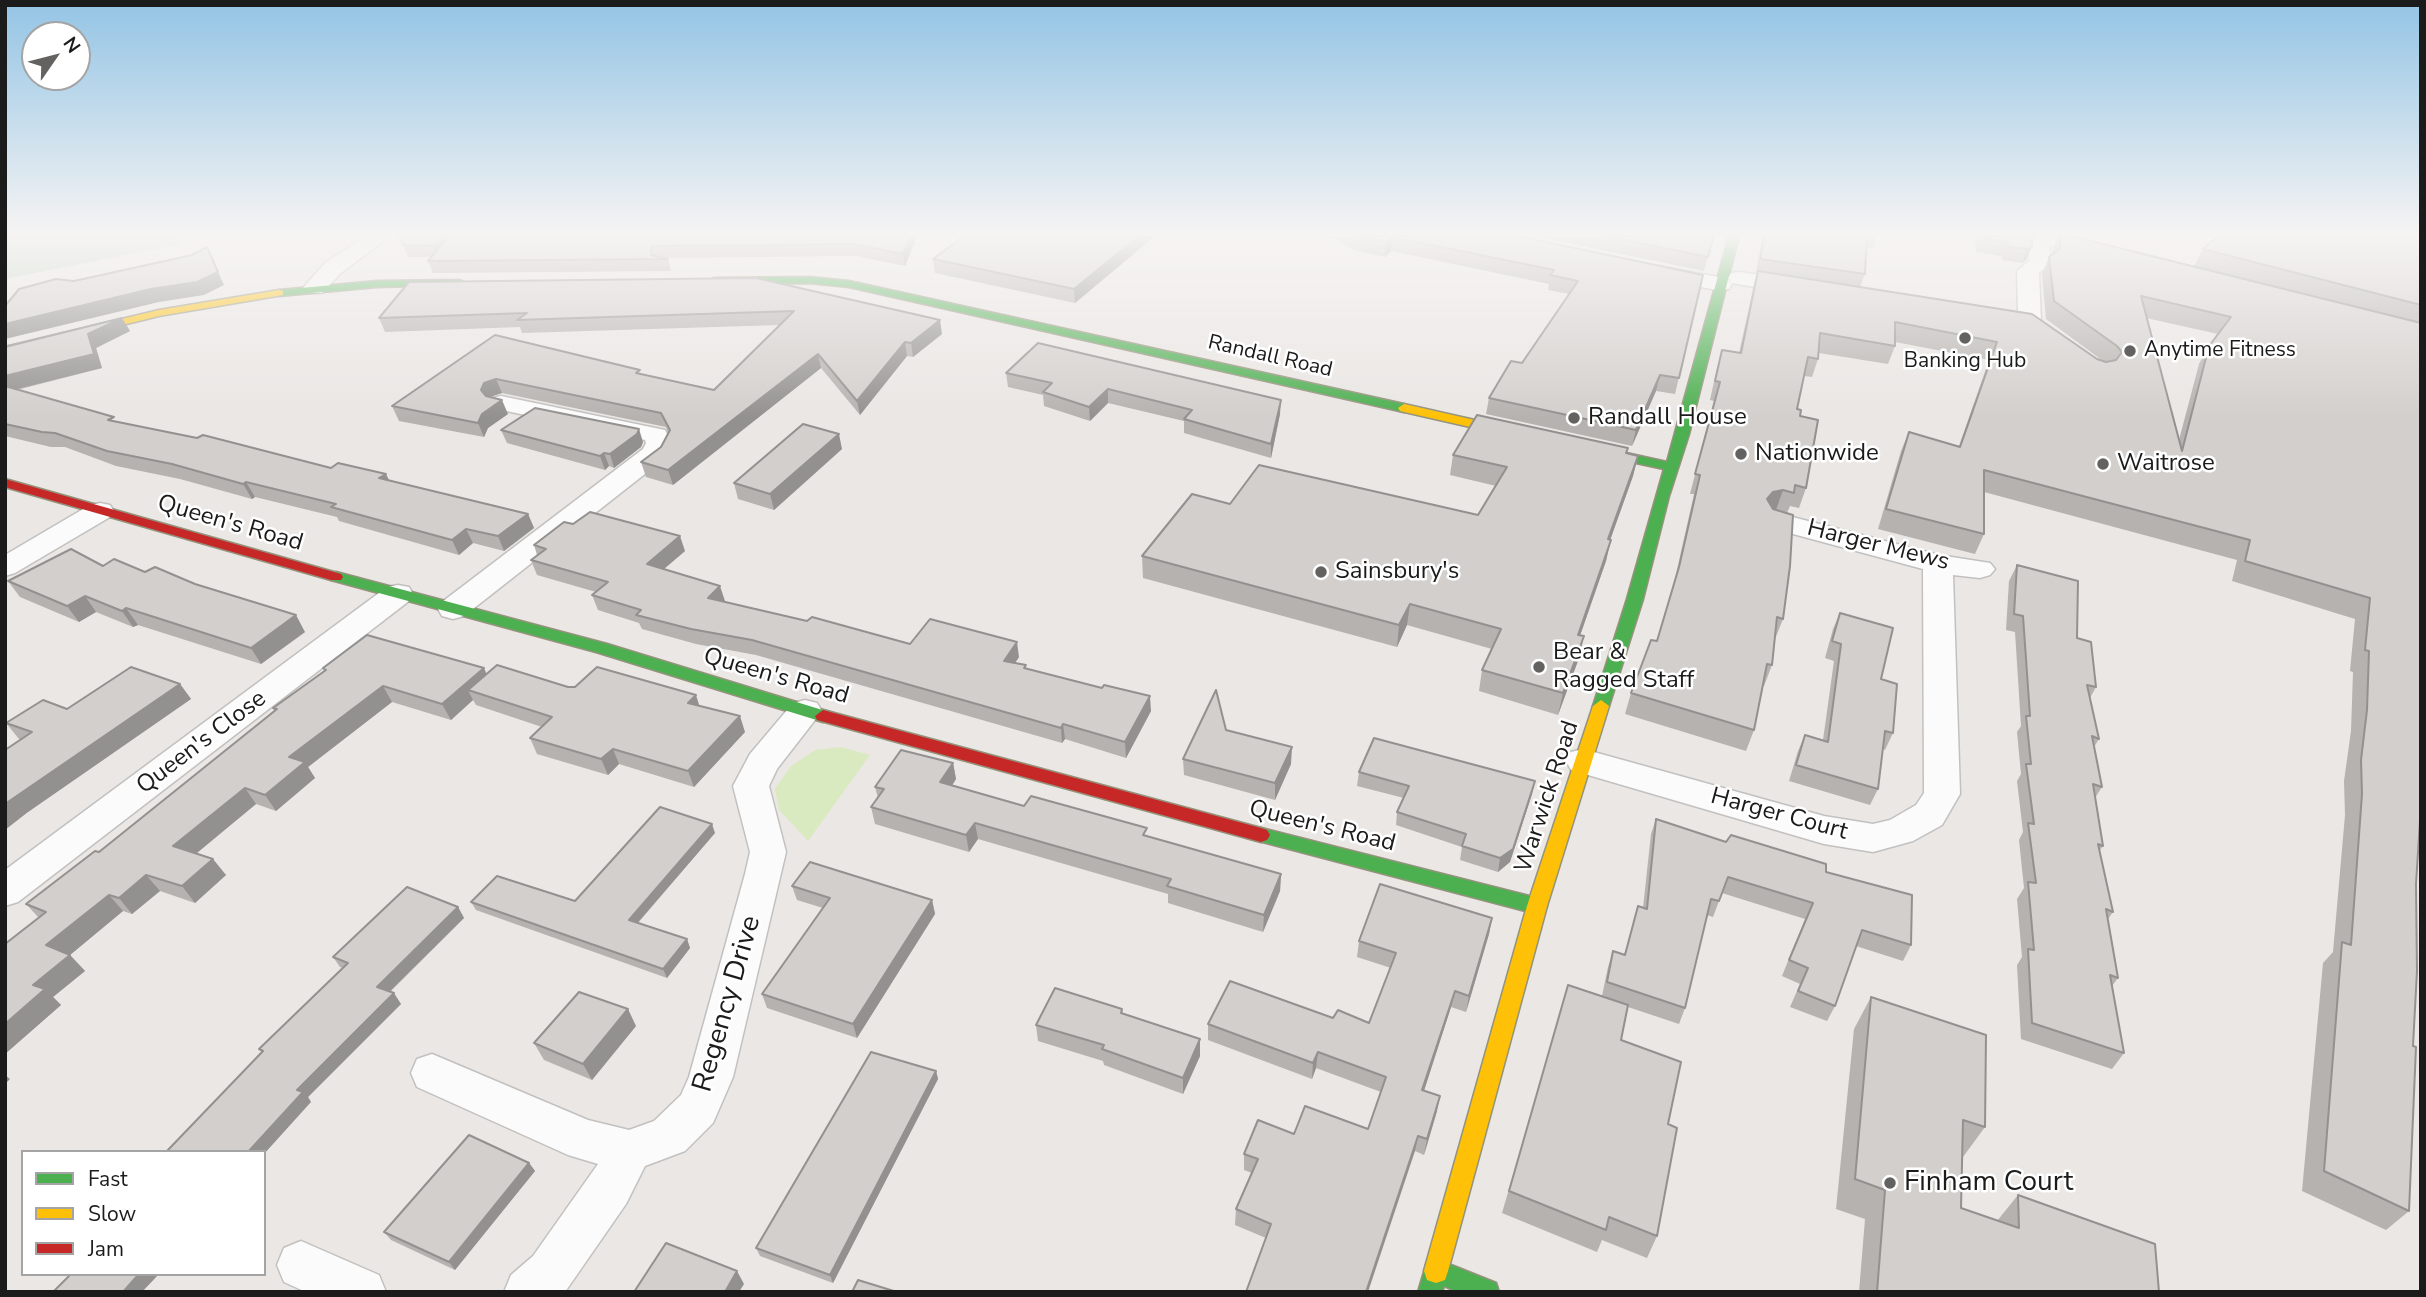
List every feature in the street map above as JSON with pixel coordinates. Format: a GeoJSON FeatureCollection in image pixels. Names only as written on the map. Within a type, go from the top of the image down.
{"type":"FeatureCollection","features":[{"type":"Feature","properties":{"kind":"street"},"geometry":{"type":"LineString","coordinates":[[5,351],[159,313],[261,297]]}},
{"type":"Feature","properties":{"kind":"street","name":"Randall Road"},"geometry":{"type":"LineString","coordinates":[[905,297],[1538,438]]}},
{"type":"Feature","properties":{"kind":"street","name":"Warwick Road"},"geometry":{"type":"LineString","coordinates":[[1430,1292],[1537,906],[1635,599],[1672,467],[1725,297]]}},
{"type":"Feature","properties":{"kind":"street"},"geometry":{"type":"LineString","coordinates":[[1976,314],[2040,329],[2033,297]]}},
{"type":"Feature","properties":{"kind":"street"},"geometry":{"type":"LineString","coordinates":[[453,609],[654,453],[659,443],[656,435],[535,411],[505,416]]}},
{"type":"Feature","properties":{"kind":"street"},"geometry":{"type":"LineString","coordinates":[[1564,444],[1672,467]]}},
{"type":"Feature","properties":{"kind":"street","name":"Queen's Road"},"geometry":{"type":"LineString","coordinates":[[5,483],[398,594],[601,648],[805,710],[1200,819],[1537,906]]}},
{"type":"Feature","properties":{"kind":"street"},"geometry":{"type":"LineString","coordinates":[[5,567],[100,511]]}},
{"type":"Feature","properties":{"kind":"street","name":"Harger Mews"},"geometry":{"type":"LineString","coordinates":[[1777,521],[1938,564],[1980,569]]}},
{"type":"Feature","properties":{"kind":"street","name":"Harger Court"},"geometry":{"type":"LineString","coordinates":[[1583,761],[1824,830],[1872,838],[1910,825],[1929,815],[1942,793],[1938,564]]}},
{"type":"Feature","properties":{"kind":"street","name":"Queen's Close"},"geometry":{"type":"LineString","coordinates":[[5,891],[398,594]]}},
{"type":"Feature","properties":{"kind":"street","name":"Regency Drive"},"geometry":{"type":"LineString","coordinates":[[629,1151],[668,1136],[697,1109],[711,1077],[768,852],[751,786],[762,763],[805,710]]}},
{"type":"Feature","properties":{"kind":"street"},"geometry":{"type":"LineString","coordinates":[[432,1073],[584,1140],[629,1151],[610,1188],[550,1273],[528,1292]]}},
{"type":"Feature","properties":{"kind":"street"},"geometry":{"type":"LineString","coordinates":[[301,1265],[362,1292]]}},
{"type":"Feature","properties":{"kind":"street"},"geometry":{"type":"LineString","coordinates":[[1436,1271],[1487,1292]]}},
{"type":"Feature","properties":{"kind":"green space"},"geometry":{"type":"Polygon","coordinates":[[[841,747],[870,755],[808,841],[779,810],[775,789],[791,766],[815,750],[841,747]]]}},
{"type":"Feature","properties":{"kind":"building"},"geometry":{"type":"Polygon","coordinates":[[[13,297],[120,297],[5,324],[5,306],[13,297]]]}},
{"type":"Feature","properties":{"kind":"building"},"geometry":{"type":"Polygon","coordinates":[[[397,297],[837,297],[940,320],[911,343],[905,342],[857,401],[818,354],[668,470],[641,462],[661,447],[670,430],[661,413],[496,379],[484,383],[481,390],[486,396],[502,400],[482,414],[478,423],[392,406],[495,335],[640,370],[636,373],[714,390],[794,311],[517,320],[527,313],[379,318],[397,297]]]}},
{"type":"Feature","properties":{"kind":"building"},"geometry":{"type":"Polygon","coordinates":[[[1567,297],[1698,297],[1679,378],[1660,375],[1636,430],[1489,398],[1511,361],[1522,363],[1567,297]]]}},
{"type":"Feature","properties":{"kind":"building"},"geometry":{"type":"Polygon","coordinates":[[[1753,297],[1921,297],[2032,314],[2097,359],[2106,362],[2116,360],[2122,352],[2117,346],[2054,301],[2053,297],[2141,297],[2182,451],[2209,346],[2231,317],[2143,297],[2314,297],[2421,323],[2421,805],[2416,884],[2417,971],[2413,1046],[2416,1047],[2409,1211],[2324,1171],[2342,942],[2351,945],[2362,794],[2361,760],[2367,710],[2369,651],[2365,650],[2370,598],[2245,561],[2250,540],[1984,470],[1984,534],[1886,509],[1909,432],[1960,447],[1997,342],[1895,322],[1895,346],[1820,333],[1818,359],[1808,357],[1797,409],[1801,410],[1800,416],[1818,420],[1806,488],[1795,485],[1794,493],[1783,490],[1773,492],[1767,499],[1773,509],[1793,515],[1783,619],[1777,617],[1772,665],[1767,664],[1754,730],[1631,693],[1651,640],[1657,641],[1679,567],[1700,475],[1695,474],[1720,382],[1715,381],[1722,350],[1741,353],[1753,297]]]}},
{"type":"Feature","properties":{"kind":"building"},"geometry":{"type":"Polygon","coordinates":[[[2388,297],[2421,297],[2421,305],[2388,297]]]}},
{"type":"Feature","properties":{"kind":"building"},"geometry":{"type":"Polygon","coordinates":[[[122,318],[88,334],[94,354],[5,376],[5,347],[122,318]]]}},
{"type":"Feature","properties":{"kind":"building"},"geometry":{"type":"Polygon","coordinates":[[[1038,343],[1281,400],[1271,444],[1184,419],[1192,410],[1108,389],[1089,407],[1043,392],[1052,383],[1006,373],[1038,343]]]}},
{"type":"Feature","properties":{"kind":"building"},"geometry":{"type":"Polygon","coordinates":[[[5,386],[114,417],[108,420],[197,438],[203,435],[331,468],[338,463],[386,474],[379,478],[528,514],[498,536],[466,529],[452,540],[331,507],[336,504],[107,451],[55,433],[5,424],[5,386]]]}},
{"type":"Feature","properties":{"kind":"building"},"geometry":{"type":"Polygon","coordinates":[[[535,408],[639,429],[637,434],[610,454],[604,453],[600,456],[501,430],[535,408]]]}},
{"type":"Feature","properties":{"kind":"building"},"geometry":{"type":"Polygon","coordinates":[[[1477,415],[1628,448],[1626,453],[1638,456],[1608,539],[1611,540],[1578,635],[1584,636],[1563,693],[1482,670],[1501,629],[1410,604],[1399,625],[1142,556],[1192,494],[1230,504],[1259,465],[1478,515],[1507,467],[1453,455],[1477,415]]]}},
{"type":"Feature","properties":{"kind":"building"},"geometry":{"type":"Polygon","coordinates":[[[803,424],[839,434],[770,494],[734,483],[803,424]]]}},
{"type":"Feature","properties":{"kind":"building"},"geometry":{"type":"Polygon","coordinates":[[[590,512],[680,536],[647,564],[720,586],[708,598],[807,621],[812,617],[910,644],[930,619],[1017,642],[1004,661],[1026,665],[1024,668],[1102,688],[1104,685],[1150,696],[1125,742],[1063,724],[1061,728],[752,640],[636,615],[641,610],[592,595],[608,582],[531,560],[546,549],[534,545],[564,522],[573,524],[590,512]]]}},
{"type":"Feature","properties":{"kind":"building"},"geometry":{"type":"Polygon","coordinates":[[[71,549],[103,566],[114,559],[145,572],[155,567],[195,584],[296,615],[251,648],[126,608],[122,611],[85,596],[67,606],[8,581],[71,549]]]}},
{"type":"Feature","properties":{"kind":"building"},"geometry":{"type":"Polygon","coordinates":[[[2017,565],[2078,581],[2077,638],[2091,642],[2096,687],[2087,685],[2099,739],[2092,736],[2102,787],[2093,784],[2103,846],[2098,844],[2113,912],[2106,909],[2118,978],[2110,975],[2124,1053],[2032,1023],[2028,949],[2034,950],[2028,882],[2036,883],[2028,823],[2034,824],[2026,764],[2031,764],[2026,716],[2030,716],[2023,616],[2014,614],[2017,565]]]}},
{"type":"Feature","properties":{"kind":"building"},"geometry":{"type":"Polygon","coordinates":[[[1840,613],[1893,628],[1881,679],[1897,684],[1893,733],[1885,731],[1878,789],[1796,765],[1805,735],[1828,742],[1841,644],[1832,641],[1840,613]]]}},
{"type":"Feature","properties":{"kind":"building"},"geometry":{"type":"Polygon","coordinates":[[[367,635],[484,668],[442,704],[383,686],[289,757],[305,762],[265,795],[245,788],[173,846],[213,859],[182,886],[146,875],[119,898],[109,895],[46,945],[70,955],[33,985],[45,989],[5,1024],[5,944],[46,912],[26,904],[95,851],[99,852],[277,709],[273,708],[326,670],[323,668],[367,635]]]}},
{"type":"Feature","properties":{"kind":"building"},"geometry":{"type":"Polygon","coordinates":[[[497,665],[568,687],[575,687],[597,667],[696,695],[688,703],[740,716],[688,771],[613,749],[601,759],[530,738],[552,717],[468,690],[497,665]]]}},
{"type":"Feature","properties":{"kind":"building"},"geometry":{"type":"Polygon","coordinates":[[[131,667],[180,684],[5,804],[5,750],[32,732],[6,723],[43,700],[67,709],[131,667]]]}},
{"type":"Feature","properties":{"kind":"building"},"geometry":{"type":"Polygon","coordinates":[[[1216,690],[1226,730],[1292,747],[1275,783],[1183,759],[1216,690]]]}},
{"type":"Feature","properties":{"kind":"building"},"geometry":{"type":"Polygon","coordinates":[[[1374,738],[1535,781],[1513,849],[1500,858],[1462,846],[1466,834],[1397,812],[1409,786],[1359,772],[1374,738]]]}},
{"type":"Feature","properties":{"kind":"building"},"geometry":{"type":"Polygon","coordinates":[[[901,750],[953,763],[940,782],[1024,806],[1031,796],[1147,828],[1143,835],[1281,874],[1264,915],[1167,886],[1171,879],[975,823],[966,835],[871,807],[884,789],[875,787],[901,750]]]}},
{"type":"Feature","properties":{"kind":"building"},"geometry":{"type":"Polygon","coordinates":[[[660,807],[712,824],[629,920],[687,939],[663,969],[471,902],[497,876],[575,901],[660,807]]]}},
{"type":"Feature","properties":{"kind":"building"},"geometry":{"type":"Polygon","coordinates":[[[1656,819],[1726,842],[1731,835],[1826,864],[1826,872],[1912,895],[1911,945],[1862,930],[1835,1006],[1798,991],[1808,968],[1789,960],[1813,903],[1728,877],[1719,901],[1711,899],[1685,1008],[1607,982],[1613,951],[1625,955],[1638,906],[1647,909],[1656,819]]]}},
{"type":"Feature","properties":{"kind":"building"},"geometry":{"type":"Polygon","coordinates":[[[810,862],[932,900],[853,1024],[762,994],[830,898],[792,886],[810,862]]]}},
{"type":"Feature","properties":{"kind":"building"},"geometry":{"type":"Polygon","coordinates":[[[1380,884],[1492,918],[1469,996],[1455,991],[1422,1090],[1440,1096],[1427,1139],[1418,1136],[1366,1292],[1246,1292],[1271,1224],[1236,1209],[1258,1159],[1244,1154],[1258,1120],[1294,1134],[1305,1106],[1368,1129],[1386,1077],[1318,1052],[1313,1063],[1208,1024],[1230,981],[1333,1018],[1338,1010],[1369,1023],[1396,953],[1359,941],[1380,884]]]}},
{"type":"Feature","properties":{"kind":"building"},"geometry":{"type":"Polygon","coordinates":[[[407,887],[458,907],[377,987],[394,993],[297,1090],[303,1092],[250,1150],[168,1150],[263,1051],[259,1049],[348,963],[333,957],[407,887]]]}},
{"type":"Feature","properties":{"kind":"building"},"geometry":{"type":"Polygon","coordinates":[[[1568,985],[1628,1005],[1621,1040],[1681,1062],[1668,1124],[1677,1128],[1657,1236],[1609,1217],[1606,1230],[1509,1191],[1568,985]]]}},
{"type":"Feature","properties":{"kind":"building"},"geometry":{"type":"Polygon","coordinates":[[[1055,988],[1122,1009],[1121,1013],[1200,1039],[1183,1078],[1102,1049],[1104,1045],[1036,1025],[1055,988]]]}},
{"type":"Feature","properties":{"kind":"building"},"geometry":{"type":"Polygon","coordinates":[[[579,992],[628,1009],[583,1064],[534,1043],[579,992]]]}},
{"type":"Feature","properties":{"kind":"building","name":"Finham Court"},"geometry":{"type":"Polygon","coordinates":[[[1871,997],[1986,1035],[1985,1127],[1963,1120],[1961,1208],[2019,1228],[2018,1195],[2155,1244],[2159,1292],[1877,1292],[1885,1190],[1855,1179],[1871,997]]]}},
{"type":"Feature","properties":{"kind":"building"},"geometry":{"type":"Polygon","coordinates":[[[871,1052],[936,1071],[830,1275],[756,1248],[871,1052]]]}},
{"type":"Feature","properties":{"kind":"building"},"geometry":{"type":"Polygon","coordinates":[[[469,1135],[529,1163],[449,1262],[384,1232],[469,1135]]]}},
{"type":"Feature","properties":{"kind":"building"},"geometry":{"type":"Polygon","coordinates":[[[666,1243],[737,1271],[725,1292],[634,1292],[666,1243]]]}},
{"type":"Feature","properties":{"kind":"building"},"geometry":{"type":"Polygon","coordinates":[[[69,1276],[137,1276],[123,1292],[53,1292],[69,1276]]]}},
{"type":"Feature","properties":{"kind":"building"},"geometry":{"type":"Polygon","coordinates":[[[858,1280],[897,1292],[852,1292],[858,1280]]]}},
{"type":"Feature","properties":{"kind":"traffic: fast"},"geometry":{"type":"LineString","coordinates":[[905,297],[1404,408]]}},
{"type":"Feature","properties":{"kind":"traffic: fast"},"geometry":{"type":"LineString","coordinates":[[1601,706],[1635,599],[1662,496],[1683,434],[1718,297]]}},
{"type":"Feature","properties":{"kind":"traffic: fast"},"geometry":{"type":"LineString","coordinates":[[1585,448],[1672,467]]}},
{"type":"Feature","properties":{"kind":"traffic: fast"},"geometry":{"type":"LineString","coordinates":[[336,577],[601,648],[823,716]]}},
{"type":"Feature","properties":{"kind":"traffic: fast"},"geometry":{"type":"LineString","coordinates":[[1261,835],[1537,906]]}},
{"type":"Feature","properties":{"kind":"traffic: fast"},"geometry":{"type":"LineString","coordinates":[[1430,1292],[1436,1271],[1487,1292]]}},
{"type":"Feature","properties":{"kind":"traffic: slow"},"geometry":{"type":"LineString","coordinates":[[5,351],[159,313],[258,297]]}},
{"type":"Feature","properties":{"kind":"traffic: slow"},"geometry":{"type":"LineString","coordinates":[[1404,408],[1523,435]]}},
{"type":"Feature","properties":{"kind":"traffic: slow"},"geometry":{"type":"LineString","coordinates":[[1436,1271],[1537,906],[1601,706]]}},
{"type":"Feature","properties":{"kind":"traffic: jam"},"geometry":{"type":"LineString","coordinates":[[5,483],[336,577]]}},
{"type":"Feature","properties":{"kind":"traffic: jam"},"geometry":{"type":"LineString","coordinates":[[823,716],[1261,835]]}},
{"type":"Feature","properties":{"kind":"place","name":"Banking Hub"},"geometry":{"type":"Point","coordinates":[1965,338]}},
{"type":"Feature","properties":{"kind":"place","name":"Anytime Fitness"},"geometry":{"type":"Point","coordinates":[2130,351]}},
{"type":"Feature","properties":{"kind":"place","name":"Randall House"},"geometry":{"type":"Point","coordinates":[1574,418]}},
{"type":"Feature","properties":{"kind":"place","name":"Nationwide"},"geometry":{"type":"Point","coordinates":[1741,454]}},
{"type":"Feature","properties":{"kind":"place","name":"Waitrose"},"geometry":{"type":"Point","coordinates":[2103,464]}},
{"type":"Feature","properties":{"kind":"place","name":"Sainsbury's"},"geometry":{"type":"Point","coordinates":[1321,572]}},
{"type":"Feature","properties":{"kind":"place","name":"Bear & Ragged Staff"},"geometry":{"type":"Point","coordinates":[1539,667]}},
{"type":"Feature","properties":{"kind":"place","name":"Finham Court"},"geometry":{"type":"Point","coordinates":[1890,1183]}}]}
